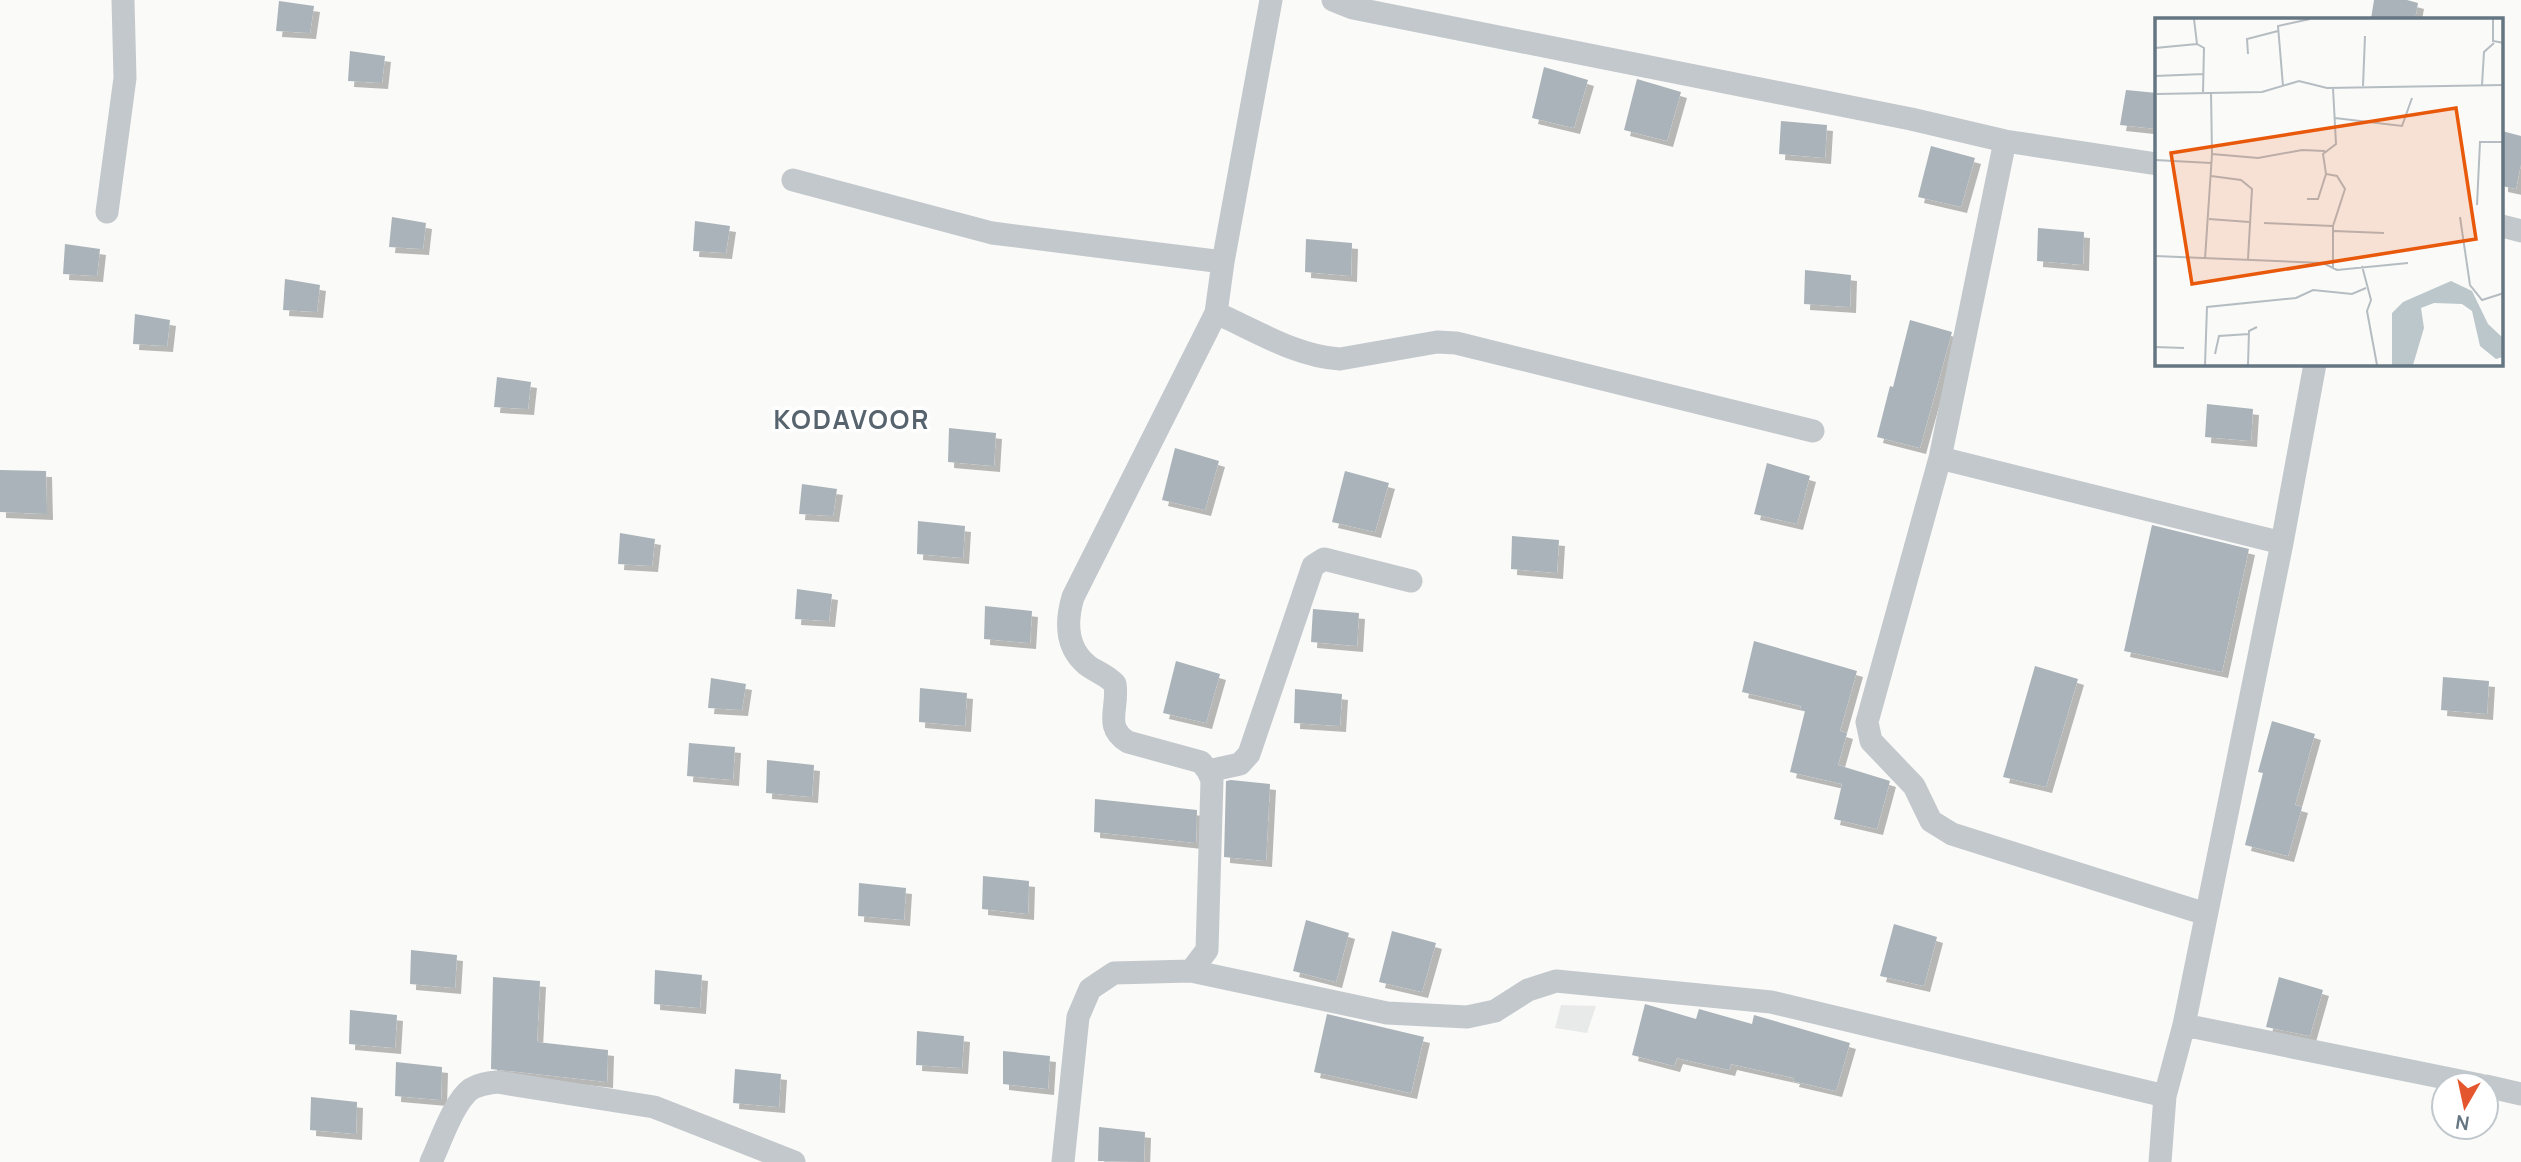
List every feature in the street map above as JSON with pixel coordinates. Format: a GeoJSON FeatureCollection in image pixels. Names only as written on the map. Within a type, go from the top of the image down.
{"type":"FeatureCollection","features":[{"type":"Feature","properties":{"kind":"street"},"geometry":{"type":"LineString","coordinates":[[107,212],[125,78],[123,0]]}},
{"type":"Feature","properties":{"kind":"street"},"geometry":{"type":"LineString","coordinates":[[1191,971],[1207,950],[1212,780],[1201,762],[1128,742],[1120,737],[1113,728],[1115,684],[1086,664],[1072,647],[1068,613],[1216,313],[1271,0]]}},
{"type":"Feature","properties":{"kind":"street"},"geometry":{"type":"LineString","coordinates":[[1333,0],[1353,8],[1911,119],[2005,141],[2155,164]]}},
{"type":"Feature","properties":{"kind":"street"},"geometry":{"type":"LineString","coordinates":[[2005,141],[1940,458],[1867,722],[1871,741],[1913,786],[1931,821],[1952,834],[2206,914]]}},
{"type":"Feature","properties":{"kind":"street"},"geometry":{"type":"LineString","coordinates":[[793,180],[1005,235],[1223,262]]}},
{"type":"Feature","properties":{"kind":"street"},"geometry":{"type":"LineString","coordinates":[[1216,313],[1309,354],[1326,358],[1340,359],[1437,342],[1456,343],[1813,431]]}},
{"type":"Feature","properties":{"kind":"street"},"geometry":{"type":"LineString","coordinates":[[2160,1162],[2165,1096],[2184,1025],[2282,543],[2315,366]]}},
{"type":"Feature","properties":{"kind":"street"},"geometry":{"type":"LineString","coordinates":[[1940,458],[2282,543]]}},
{"type":"Feature","properties":{"kind":"street"},"geometry":{"type":"LineString","coordinates":[[1208,771],[1240,764],[1249,754],[1313,566],[1324,559],[1338,561],[1411,581]]}},
{"type":"Feature","properties":{"kind":"street"},"geometry":{"type":"LineString","coordinates":[[1063,1162],[1078,1017],[1090,989],[1114,973],[1191,971],[1387,1013],[1467,1017],[1496,1011],[1528,990],[1556,981],[1771,1002],[2165,1096]]}},
{"type":"Feature","properties":{"kind":"street"},"geometry":{"type":"LineString","coordinates":[[2184,1025],[2430,1075]]}},
{"type":"Feature","properties":{"kind":"street"},"geometry":{"type":"LineString","coordinates":[[431,1162],[459,1103],[470,1090],[485,1083],[497,1082],[654,1107],[794,1162]]}},
{"type":"Feature","properties":{"kind":"street"},"geometry":{"type":"LineString","coordinates":[[2500,1089],[2521,1094]]}},
{"type":"Feature","properties":{"kind":"shaded area"},"geometry":{"type":"Polygon","coordinates":[[[1561,1005],[1596,1006],[1587,1033],[1555,1028],[1561,1005]]]}},
{"type":"Feature","properties":{"kind":"building"},"geometry":{"type":"Polygon","coordinates":[[[2374,0],[2407,0],[2418,3],[2415,18],[2371,18],[2374,0]]]}},
{"type":"Feature","properties":{"kind":"building"},"geometry":{"type":"Polygon","coordinates":[[[279,1],[314,6],[310,33],[276,31],[279,1]]]}},
{"type":"Feature","properties":{"kind":"building"},"geometry":{"type":"Polygon","coordinates":[[[350,51],[385,56],[382,83],[348,81],[350,51]]]}},
{"type":"Feature","properties":{"kind":"building"},"geometry":{"type":"Polygon","coordinates":[[[1544,67],[1588,80],[1574,128],[1532,118],[1544,67]]]}},
{"type":"Feature","properties":{"kind":"building"},"geometry":{"type":"Polygon","coordinates":[[[1637,79],[1681,92],[1667,141],[1624,130],[1637,79]]]}},
{"type":"Feature","properties":{"kind":"building"},"geometry":{"type":"Polygon","coordinates":[[[2126,90],[2155,93],[2155,129],[2120,125],[2126,90]]]}},
{"type":"Feature","properties":{"kind":"building"},"geometry":{"type":"Polygon","coordinates":[[[1781,121],[1827,125],[1825,158],[1779,154],[1781,121]]]}},
{"type":"Feature","properties":{"kind":"building"},"geometry":{"type":"Polygon","coordinates":[[[2504,132],[2521,136],[2521,164],[2516,189],[2504,186],[2504,132]]]}},
{"type":"Feature","properties":{"kind":"building"},"geometry":{"type":"Polygon","coordinates":[[[1931,146],[1975,158],[1961,207],[1918,197],[1931,146]]]}},
{"type":"Feature","properties":{"kind":"building"},"geometry":{"type":"Polygon","coordinates":[[[392,217],[426,223],[423,249],[389,247],[392,217]]]}},
{"type":"Feature","properties":{"kind":"building"},"geometry":{"type":"Polygon","coordinates":[[[695,221],[730,226],[726,253],[693,251],[695,221]]]}},
{"type":"Feature","properties":{"kind":"building"},"geometry":{"type":"Polygon","coordinates":[[[2038,228],[2084,232],[2083,265],[2037,261],[2038,228]]]}},
{"type":"Feature","properties":{"kind":"building"},"geometry":{"type":"Polygon","coordinates":[[[1306,239],[1352,243],[1351,276],[1305,272],[1306,239]]]}},
{"type":"Feature","properties":{"kind":"building"},"geometry":{"type":"Polygon","coordinates":[[[65,244],[100,249],[97,276],[63,274],[65,244]]]}},
{"type":"Feature","properties":{"kind":"building"},"geometry":{"type":"Polygon","coordinates":[[[1805,270],[1851,275],[1850,307],[1804,304],[1805,270]]]}},
{"type":"Feature","properties":{"kind":"building"},"geometry":{"type":"Polygon","coordinates":[[[285,279],[320,285],[317,312],[283,310],[285,279]]]}},
{"type":"Feature","properties":{"kind":"building"},"geometry":{"type":"Polygon","coordinates":[[[135,314],[170,320],[167,346],[133,344],[135,314]]]}},
{"type":"Feature","properties":{"kind":"building"},"geometry":{"type":"Polygon","coordinates":[[[1910,320],[1952,332],[1920,448],[1877,437],[1910,320]]]}},
{"type":"Feature","properties":{"kind":"building"},"geometry":{"type":"Polygon","coordinates":[[[497,377],[531,382],[528,409],[494,407],[497,377]]]}},
{"type":"Feature","properties":{"kind":"building"},"geometry":{"type":"Polygon","coordinates":[[[2207,404],[2253,409],[2251,441],[2205,437],[2207,404]]]}},
{"type":"Feature","properties":{"kind":"building"},"geometry":{"type":"Polygon","coordinates":[[[949,428],[996,433],[994,466],[948,462],[949,428]]]}},
{"type":"Feature","properties":{"kind":"building"},"geometry":{"type":"Polygon","coordinates":[[[1175,448],[1219,461],[1205,510],[1162,500],[1175,448]]]}},
{"type":"Feature","properties":{"kind":"building"},"geometry":{"type":"Polygon","coordinates":[[[1767,463],[1810,476],[1797,524],[1754,514],[1767,463]]]}},
{"type":"Feature","properties":{"kind":"building"},"geometry":{"type":"Polygon","coordinates":[[[0,470],[46,471],[47,514],[0,512],[0,470]]]}},
{"type":"Feature","properties":{"kind":"building"},"geometry":{"type":"Polygon","coordinates":[[[1345,471],[1389,483],[1375,532],[1332,522],[1345,471]]]}},
{"type":"Feature","properties":{"kind":"building"},"geometry":{"type":"Polygon","coordinates":[[[802,484],[837,489],[833,516],[799,514],[802,484]]]}},
{"type":"Feature","properties":{"kind":"building"},"geometry":{"type":"Polygon","coordinates":[[[918,521],[965,526],[963,558],[917,554],[918,521]]]}},
{"type":"Feature","properties":{"kind":"building"},"geometry":{"type":"Polygon","coordinates":[[[2152,525],[2249,549],[2222,672],[2124,651],[2152,525]]]}},
{"type":"Feature","properties":{"kind":"building"},"geometry":{"type":"Polygon","coordinates":[[[620,533],[655,539],[652,566],[618,564],[620,533]]]}},
{"type":"Feature","properties":{"kind":"building"},"geometry":{"type":"Polygon","coordinates":[[[1512,536],[1559,540],[1557,573],[1511,569],[1512,536]]]}},
{"type":"Feature","properties":{"kind":"building"},"geometry":{"type":"Polygon","coordinates":[[[797,589],[832,594],[829,621],[795,619],[797,589]]]}},
{"type":"Feature","properties":{"kind":"building"},"geometry":{"type":"Polygon","coordinates":[[[985,606],[1032,611],[1030,643],[984,639],[985,606]]]}},
{"type":"Feature","properties":{"kind":"building"},"geometry":{"type":"Polygon","coordinates":[[[1313,609],[1359,613],[1357,646],[1311,642],[1313,609]]]}},
{"type":"Feature","properties":{"kind":"building"},"geometry":{"type":"Polygon","coordinates":[[[1754,641],[1857,671],[1840,731],[1847,733],[1838,765],[1890,781],[1877,829],[1834,819],[1842,784],[1790,772],[1805,711],[1800,710],[1801,706],[1742,692],[1754,641]]]}},
{"type":"Feature","properties":{"kind":"building"},"geometry":{"type":"Polygon","coordinates":[[[1176,661],[1220,674],[1206,723],[1163,713],[1176,661]]]}},
{"type":"Feature","properties":{"kind":"building"},"geometry":{"type":"Polygon","coordinates":[[[2035,666],[2078,679],[2046,787],[2003,777],[2035,666]]]}},
{"type":"Feature","properties":{"kind":"building"},"geometry":{"type":"Polygon","coordinates":[[[2443,677],[2489,681],[2487,714],[2441,710],[2443,677]]]}},
{"type":"Feature","properties":{"kind":"building"},"geometry":{"type":"Polygon","coordinates":[[[711,678],[746,684],[742,710],[708,708],[711,678]]]}},
{"type":"Feature","properties":{"kind":"building"},"geometry":{"type":"Polygon","coordinates":[[[920,688],[967,693],[965,726],[919,722],[920,688]]]}},
{"type":"Feature","properties":{"kind":"building"},"geometry":{"type":"Polygon","coordinates":[[[1295,689],[1342,694],[1340,726],[1294,723],[1295,689]]]}},
{"type":"Feature","properties":{"kind":"building"},"geometry":{"type":"Polygon","coordinates":[[[2272,721],[2315,734],[2295,805],[2302,807],[2288,856],[2245,845],[2263,773],[2258,772],[2272,721]]]}},
{"type":"Feature","properties":{"kind":"building"},"geometry":{"type":"Polygon","coordinates":[[[689,743],[735,747],[733,780],[687,776],[689,743]]]}},
{"type":"Feature","properties":{"kind":"building"},"geometry":{"type":"Polygon","coordinates":[[[767,760],[814,765],[812,797],[766,793],[767,760]]]}},
{"type":"Feature","properties":{"kind":"building"},"geometry":{"type":"Polygon","coordinates":[[[1226,781],[1270,784],[1266,861],[1224,857],[1226,781]]]}},
{"type":"Feature","properties":{"kind":"building"},"geometry":{"type":"Polygon","coordinates":[[[1095,799],[1197,810],[1196,843],[1094,832],[1095,799]]]}},
{"type":"Feature","properties":{"kind":"building"},"geometry":{"type":"Polygon","coordinates":[[[983,876],[1029,881],[1028,914],[982,909],[983,876]]]}},
{"type":"Feature","properties":{"kind":"building"},"geometry":{"type":"Polygon","coordinates":[[[859,883],[906,888],[904,920],[858,916],[859,883]]]}},
{"type":"Feature","properties":{"kind":"building"},"geometry":{"type":"Polygon","coordinates":[[[1306,920],[1349,933],[1336,982],[1293,971],[1306,920]]]}},
{"type":"Feature","properties":{"kind":"building"},"geometry":{"type":"Polygon","coordinates":[[[1894,924],[1937,937],[1924,986],[1880,976],[1894,924]]]}},
{"type":"Feature","properties":{"kind":"building"},"geometry":{"type":"Polygon","coordinates":[[[1392,931],[1436,943],[1422,992],[1379,982],[1392,931]]]}},
{"type":"Feature","properties":{"kind":"building"},"geometry":{"type":"Polygon","coordinates":[[[411,950],[457,955],[455,988],[410,984],[411,950]]]}},
{"type":"Feature","properties":{"kind":"building"},"geometry":{"type":"Polygon","coordinates":[[[655,970],[702,975],[700,1008],[654,1004],[655,970]]]}},
{"type":"Feature","properties":{"kind":"building"},"geometry":{"type":"Polygon","coordinates":[[[493,977],[540,981],[537,1042],[608,1050],[607,1082],[491,1069],[493,977]]]}},
{"type":"Feature","properties":{"kind":"building"},"geometry":{"type":"Polygon","coordinates":[[[2279,977],[2323,990],[2310,1036],[2266,1027],[2279,977]]]}},
{"type":"Feature","properties":{"kind":"building"},"geometry":{"type":"Polygon","coordinates":[[[1645,1004],[1696,1019],[1699,1009],[1752,1024],[1754,1015],[1850,1043],[1836,1091],[1793,1081],[1794,1078],[1731,1064],[1729,1070],[1677,1058],[1674,1066],[1632,1055],[1645,1004]]]}},
{"type":"Feature","properties":{"kind":"building"},"geometry":{"type":"Polygon","coordinates":[[[350,1010],[397,1015],[395,1048],[349,1044],[350,1010]]]}},
{"type":"Feature","properties":{"kind":"building"},"geometry":{"type":"Polygon","coordinates":[[[1327,1014],[1424,1037],[1411,1093],[1314,1072],[1327,1014]]]}},
{"type":"Feature","properties":{"kind":"building"},"geometry":{"type":"Polygon","coordinates":[[[917,1031],[964,1036],[962,1068],[916,1065],[917,1031]]]}},
{"type":"Feature","properties":{"kind":"building"},"geometry":{"type":"Polygon","coordinates":[[[1003,1051],[1050,1056],[1048,1089],[1003,1084],[1003,1051]]]}},
{"type":"Feature","properties":{"kind":"building"},"geometry":{"type":"Polygon","coordinates":[[[396,1062],[442,1067],[441,1100],[395,1096],[396,1062]]]}},
{"type":"Feature","properties":{"kind":"building"},"geometry":{"type":"Polygon","coordinates":[[[735,1069],[781,1074],[779,1107],[733,1103],[735,1069]]]}},
{"type":"Feature","properties":{"kind":"building"},"geometry":{"type":"Polygon","coordinates":[[[311,1097],[357,1102],[356,1134],[310,1130],[311,1097]]]}},
{"type":"Feature","properties":{"kind":"building"},"geometry":{"type":"Polygon","coordinates":[[[1099,1127],[1145,1132],[1144,1162],[1098,1161],[1099,1127]]]}},
{"type":"Feature","properties":{"kind":"district","name":"KODAVOOR"},"geometry":{"type":"Point","coordinates":[852,419]}}]}
